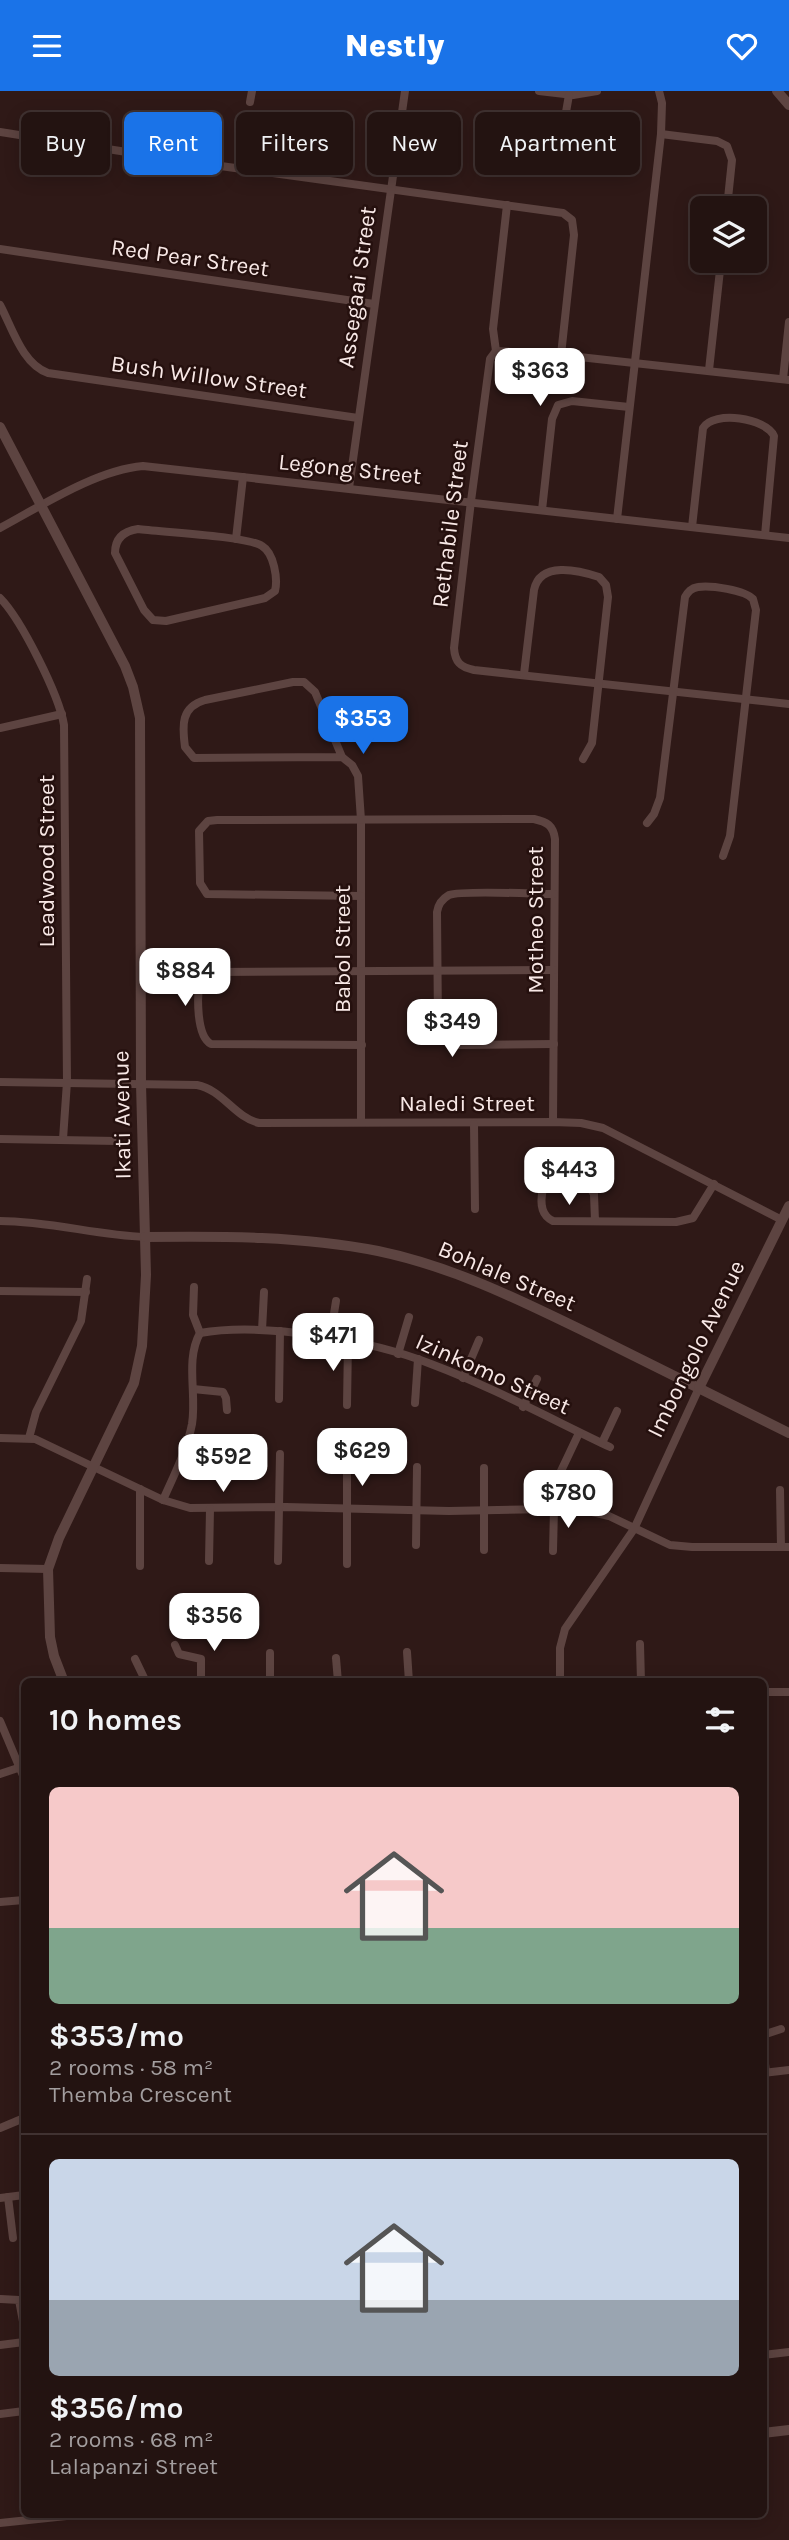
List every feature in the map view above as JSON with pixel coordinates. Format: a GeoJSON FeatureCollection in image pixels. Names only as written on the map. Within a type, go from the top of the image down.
{"type":"FeatureCollection","features":[{"type":"Feature","properties":{"kind":"street"},"geometry":{"type":"LineString","coordinates":[[250,102],[252,91]]}},
{"type":"Feature","properties":{"kind":"street","name":"Assegaai Street"},"geometry":{"type":"LineString","coordinates":[[349,488],[405,91]]}},
{"type":"Feature","properties":{"kind":"street"},"geometry":{"type":"LineString","coordinates":[[539,91],[569,95],[597,91]]}},
{"type":"Feature","properties":{"kind":"street"},"geometry":{"type":"LineString","coordinates":[[617,519],[661,134],[659,91]]}},
{"type":"Feature","properties":{"kind":"street"},"geometry":{"type":"LineString","coordinates":[[777,91],[789,105]]}},
{"type":"Feature","properties":{"kind":"street"},"geometry":{"type":"LineString","coordinates":[[566,112],[569,95]]}},
{"type":"Feature","properties":{"kind":"street"},"geometry":{"type":"LineString","coordinates":[[0,132],[177,160],[556,212],[568,216],[572,220],[574,235],[561,355]]}},
{"type":"Feature","properties":{"kind":"street"},"geometry":{"type":"LineString","coordinates":[[661,134],[717,141],[727,146],[732,160],[728,196]]}},
{"type":"Feature","properties":{"kind":"street","name":"Rethabile Street"},"geometry":{"type":"LineString","coordinates":[[507,205],[494,329],[496,351],[490,359],[471,501],[454,648],[456,659],[468,669],[789,704]]}},
{"type":"Feature","properties":{"kind":"street","name":"Red Pear Street"},"geometry":{"type":"LineString","coordinates":[[0,249],[374,304]]}},
{"type":"Feature","properties":{"kind":"street"},"geometry":{"type":"LineString","coordinates":[[709,370],[720,273]]}},
{"type":"Feature","properties":{"kind":"street","name":"Bush Willow Street"},"geometry":{"type":"LineString","coordinates":[[0,305],[32,363],[41,370],[358,418]]}},
{"type":"Feature","properties":{"kind":"street"},"geometry":{"type":"LineString","coordinates":[[496,351],[561,355],[786,380],[789,322]]}},
{"type":"Feature","properties":{"kind":"street"},"geometry":{"type":"LineString","coordinates":[[542,510],[552,419],[558,405],[572,401],[629,407]]}},
{"type":"Feature","properties":{"kind":"street"},"geometry":{"type":"LineString","coordinates":[[692,527],[703,428],[710,420],[724,418],[762,424],[770,428],[775,436],[765,535]]}},
{"type":"Feature","properties":{"kind":"street","name":"Ikati Avenue"},"geometry":{"type":"LineString","coordinates":[[0,427],[129,676],[139,706],[141,730],[141,1084],[146,1275],[138,1371],[59,1538],[48,1569],[50,1637],[62,1678]]}},
{"type":"Feature","properties":{"kind":"street","name":"Legong Street"},"geometry":{"type":"LineString","coordinates":[[0,528],[101,476],[132,467],[169,467],[789,538]]}},
{"type":"Feature","properties":{"kind":"street"},"geometry":{"type":"LineString","coordinates":[[236,540],[243,477]]}},
{"type":"Feature","properties":{"kind":"street"},"geometry":{"type":"LineString","coordinates":[[132,530],[236,540],[266,548],[276,579],[275,591],[271,596],[166,621],[149,617],[115,553],[120,537],[132,530]]}},
{"type":"Feature","properties":{"kind":"street"},"geometry":{"type":"LineString","coordinates":[[524,674],[535,583],[543,573],[555,570],[599,577],[606,585],[608,597],[592,743],[583,759]]}},
{"type":"Feature","properties":{"kind":"street"},"geometry":{"type":"LineString","coordinates":[[647,823],[660,798],[683,604],[688,592],[694,588],[743,592],[749,595],[755,604],[747,699],[730,836],[723,856]]}},
{"type":"Feature","properties":{"kind":"street","name":"Leadwood Street"},"geometry":{"type":"LineString","coordinates":[[0,598],[18,622],[51,687],[62,714],[65,737],[67,1082],[63,1139]]}},
{"type":"Feature","properties":{"kind":"street"},"geometry":{"type":"LineString","coordinates":[[304,682],[315,692],[342,757],[194,758],[185,747],[186,713],[192,705],[205,700],[304,682]]}},
{"type":"Feature","properties":{"kind":"street"},"geometry":{"type":"LineString","coordinates":[[0,728],[62,714]]}},
{"type":"Feature","properties":{"kind":"street","name":"Babol Street"},"geometry":{"type":"LineString","coordinates":[[342,757],[352,765],[358,776],[361,820],[361,1122]]}},
{"type":"Feature","properties":{"kind":"street"},"geometry":{"type":"LineString","coordinates":[[361,820],[208,821],[203,825],[198,839],[200,883],[207,894],[361,896]]}},
{"type":"Feature","properties":{"kind":"street","name":"Motheo Street"},"geometry":{"type":"LineString","coordinates":[[361,820],[541,821],[547,823],[554,832],[553,1122]]}},
{"type":"Feature","properties":{"kind":"street"},"geometry":{"type":"LineString","coordinates":[[554,894],[447,896],[438,906],[437,912],[436,971],[438,1024],[442,1038],[448,1043],[554,1044]]}},
{"type":"Feature","properties":{"kind":"street"},"geometry":{"type":"LineString","coordinates":[[362,1045],[211,1044],[200,1031],[199,987],[203,975],[214,972],[554,970]]}},
{"type":"Feature","properties":{"kind":"street","name":"Naledi Street"},"geometry":{"type":"LineString","coordinates":[[0,1081],[206,1087],[244,1117],[259,1123],[581,1123],[603,1128],[782,1220]]}},
{"type":"Feature","properties":{"kind":"street"},"geometry":{"type":"LineString","coordinates":[[474,1124],[475,1209]]}},
{"type":"Feature","properties":{"kind":"street"},"geometry":{"type":"LineString","coordinates":[[0,1139],[117,1141]]}},
{"type":"Feature","properties":{"kind":"street"},"geometry":{"type":"LineString","coordinates":[[595,1221],[593,1189],[587,1182],[556,1181],[544,1189],[542,1211],[548,1219],[559,1222],[686,1221],[699,1212],[714,1184]]}},
{"type":"Feature","properties":{"kind":"street"},"geometry":{"type":"LineString","coordinates":[[782,1220],[789,1206]]}},
{"type":"Feature","properties":{"kind":"street"},"geometry":{"type":"LineString","coordinates":[[0,1220],[27,1221],[105,1234],[145,1237]]}},
{"type":"Feature","properties":{"kind":"street","name":"Imbongolo Avenue"},"geometry":{"type":"LineString","coordinates":[[560,1678],[565,1629],[634,1529],[699,1388],[782,1220]]}},
{"type":"Feature","properties":{"kind":"street","name":"Bohlale Street"},"geometry":{"type":"LineString","coordinates":[[145,1237],[244,1237],[335,1244],[416,1261],[469,1277],[521,1300],[789,1433]]}},
{"type":"Feature","properties":{"kind":"street"},"geometry":{"type":"LineString","coordinates":[[29,1438],[36,1412],[81,1321],[87,1279]]}},
{"type":"Feature","properties":{"kind":"street"},"geometry":{"type":"LineString","coordinates":[[163,1500],[189,1437],[192,1421],[193,1350],[200,1333],[193,1315],[194,1287]]}},
{"type":"Feature","properties":{"kind":"street"},"geometry":{"type":"LineString","coordinates":[[0,1291],[86,1292]]}},
{"type":"Feature","properties":{"kind":"street"},"geometry":{"type":"LineString","coordinates":[[262,1330],[264,1292]]}},
{"type":"Feature","properties":{"kind":"street"},"geometry":{"type":"LineString","coordinates":[[330,1339],[335,1301]]}},
{"type":"Feature","properties":{"kind":"street"},"geometry":{"type":"LineString","coordinates":[[398,1354],[409,1317]]}},
{"type":"Feature","properties":{"kind":"street","name":"Izinkomo Street"},"geometry":{"type":"LineString","coordinates":[[200,1333],[215,1330],[280,1331],[348,1342],[418,1359],[606,1445],[617,1411]]}},
{"type":"Feature","properties":{"kind":"street"},"geometry":{"type":"LineString","coordinates":[[279,1399],[280,1331]]}},
{"type":"Feature","properties":{"kind":"street"},"geometry":{"type":"LineString","coordinates":[[463,1378],[479,1340]]}},
{"type":"Feature","properties":{"kind":"street"},"geometry":{"type":"LineString","coordinates":[[346,1405],[348,1342]]}},
{"type":"Feature","properties":{"kind":"street"},"geometry":{"type":"LineString","coordinates":[[415,1403],[418,1359]]}},
{"type":"Feature","properties":{"kind":"street"},"geometry":{"type":"LineString","coordinates":[[523,1407],[537,1379]]}},
{"type":"Feature","properties":{"kind":"street"},"geometry":{"type":"LineString","coordinates":[[193,1389],[223,1392],[227,1410]]}},
{"type":"Feature","properties":{"kind":"street"},"geometry":{"type":"LineString","coordinates":[[542,1509],[579,1433]]}},
{"type":"Feature","properties":{"kind":"street"},"geometry":{"type":"LineString","coordinates":[[0,1438],[29,1438],[163,1500],[190,1508],[554,1509],[598,1513],[659,1542],[679,1546],[785,1547],[780,1490]]}},
{"type":"Feature","properties":{"kind":"street"},"geometry":{"type":"LineString","coordinates":[[278,1561],[280,1454]]}},
{"type":"Feature","properties":{"kind":"street"},"geometry":{"type":"LineString","coordinates":[[416,1545],[417,1467]]}},
{"type":"Feature","properties":{"kind":"street"},"geometry":{"type":"LineString","coordinates":[[347,1468],[347,1564]]}},
{"type":"Feature","properties":{"kind":"street"},"geometry":{"type":"LineString","coordinates":[[484,1468],[484,1550]]}},
{"type":"Feature","properties":{"kind":"street"},"geometry":{"type":"LineString","coordinates":[[140,1489],[140,1566]]}},
{"type":"Feature","properties":{"kind":"street"},"geometry":{"type":"LineString","coordinates":[[209,1561],[211,1509]]}},
{"type":"Feature","properties":{"kind":"street"},"geometry":{"type":"LineString","coordinates":[[553,1551],[554,1509]]}},
{"type":"Feature","properties":{"kind":"street"},"geometry":{"type":"LineString","coordinates":[[0,1567],[48,1569]]}},
{"type":"Feature","properties":{"kind":"street"},"geometry":{"type":"LineString","coordinates":[[640,1644],[641,1678]]}},
{"type":"Feature","properties":{"kind":"street"},"geometry":{"type":"LineString","coordinates":[[175,1645],[179,1654],[201,1659],[201,1678]]}},
{"type":"Feature","properties":{"kind":"street"},"geometry":{"type":"LineString","coordinates":[[407,1652],[409,1678]]}},
{"type":"Feature","properties":{"kind":"street"},"geometry":{"type":"LineString","coordinates":[[270,1653],[270,1678]]}},
{"type":"Feature","properties":{"kind":"street"},"geometry":{"type":"LineString","coordinates":[[336,1658],[338,1678]]}},
{"type":"Feature","properties":{"kind":"street"},"geometry":{"type":"LineString","coordinates":[[135,1659],[144,1678]]}},
{"type":"Feature","properties":{"kind":"street"},"geometry":{"type":"LineString","coordinates":[[767,1692],[789,1692]]}},
{"type":"Feature","properties":{"kind":"street"},"geometry":{"type":"LineString","coordinates":[[0,1721],[21,1765]]}},
{"type":"Feature","properties":{"kind":"street"},"geometry":{"type":"LineString","coordinates":[[0,1774],[21,1767]]}},
{"type":"Feature","properties":{"kind":"street"},"geometry":{"type":"LineString","coordinates":[[0,1902],[21,1900]]}},
{"type":"Feature","properties":{"kind":"street"},"geometry":{"type":"LineString","coordinates":[[767,2034],[781,2029]]}},
{"type":"Feature","properties":{"kind":"street"},"geometry":{"type":"LineString","coordinates":[[767,2072],[789,2070]]}},
{"type":"Feature","properties":{"kind":"street"},"geometry":{"type":"LineString","coordinates":[[0,2128],[21,2119]]}},
{"type":"Feature","properties":{"kind":"street"},"geometry":{"type":"LineString","coordinates":[[4,2197],[13,2238]]}},
{"type":"Feature","properties":{"kind":"street"},"geometry":{"type":"LineString","coordinates":[[1,2299],[19,2300],[21,2311]]}},
{"type":"Feature","properties":{"kind":"street"},"geometry":{"type":"LineString","coordinates":[[0,2345],[21,2342]]}},
{"type":"Feature","properties":{"kind":"street"},"geometry":{"type":"LineString","coordinates":[[767,2355],[789,2352]]}},
{"type":"Feature","properties":{"kind":"street"},"geometry":{"type":"LineString","coordinates":[[0,2414],[21,2411]]}},
{"type":"Feature","properties":{"kind":"street"},"geometry":{"type":"LineString","coordinates":[[767,2433],[789,2430]]}},
{"type":"Feature","properties":{"kind":"street"},"geometry":{"type":"LineString","coordinates":[[0,2523],[48,2518]]}}]}
